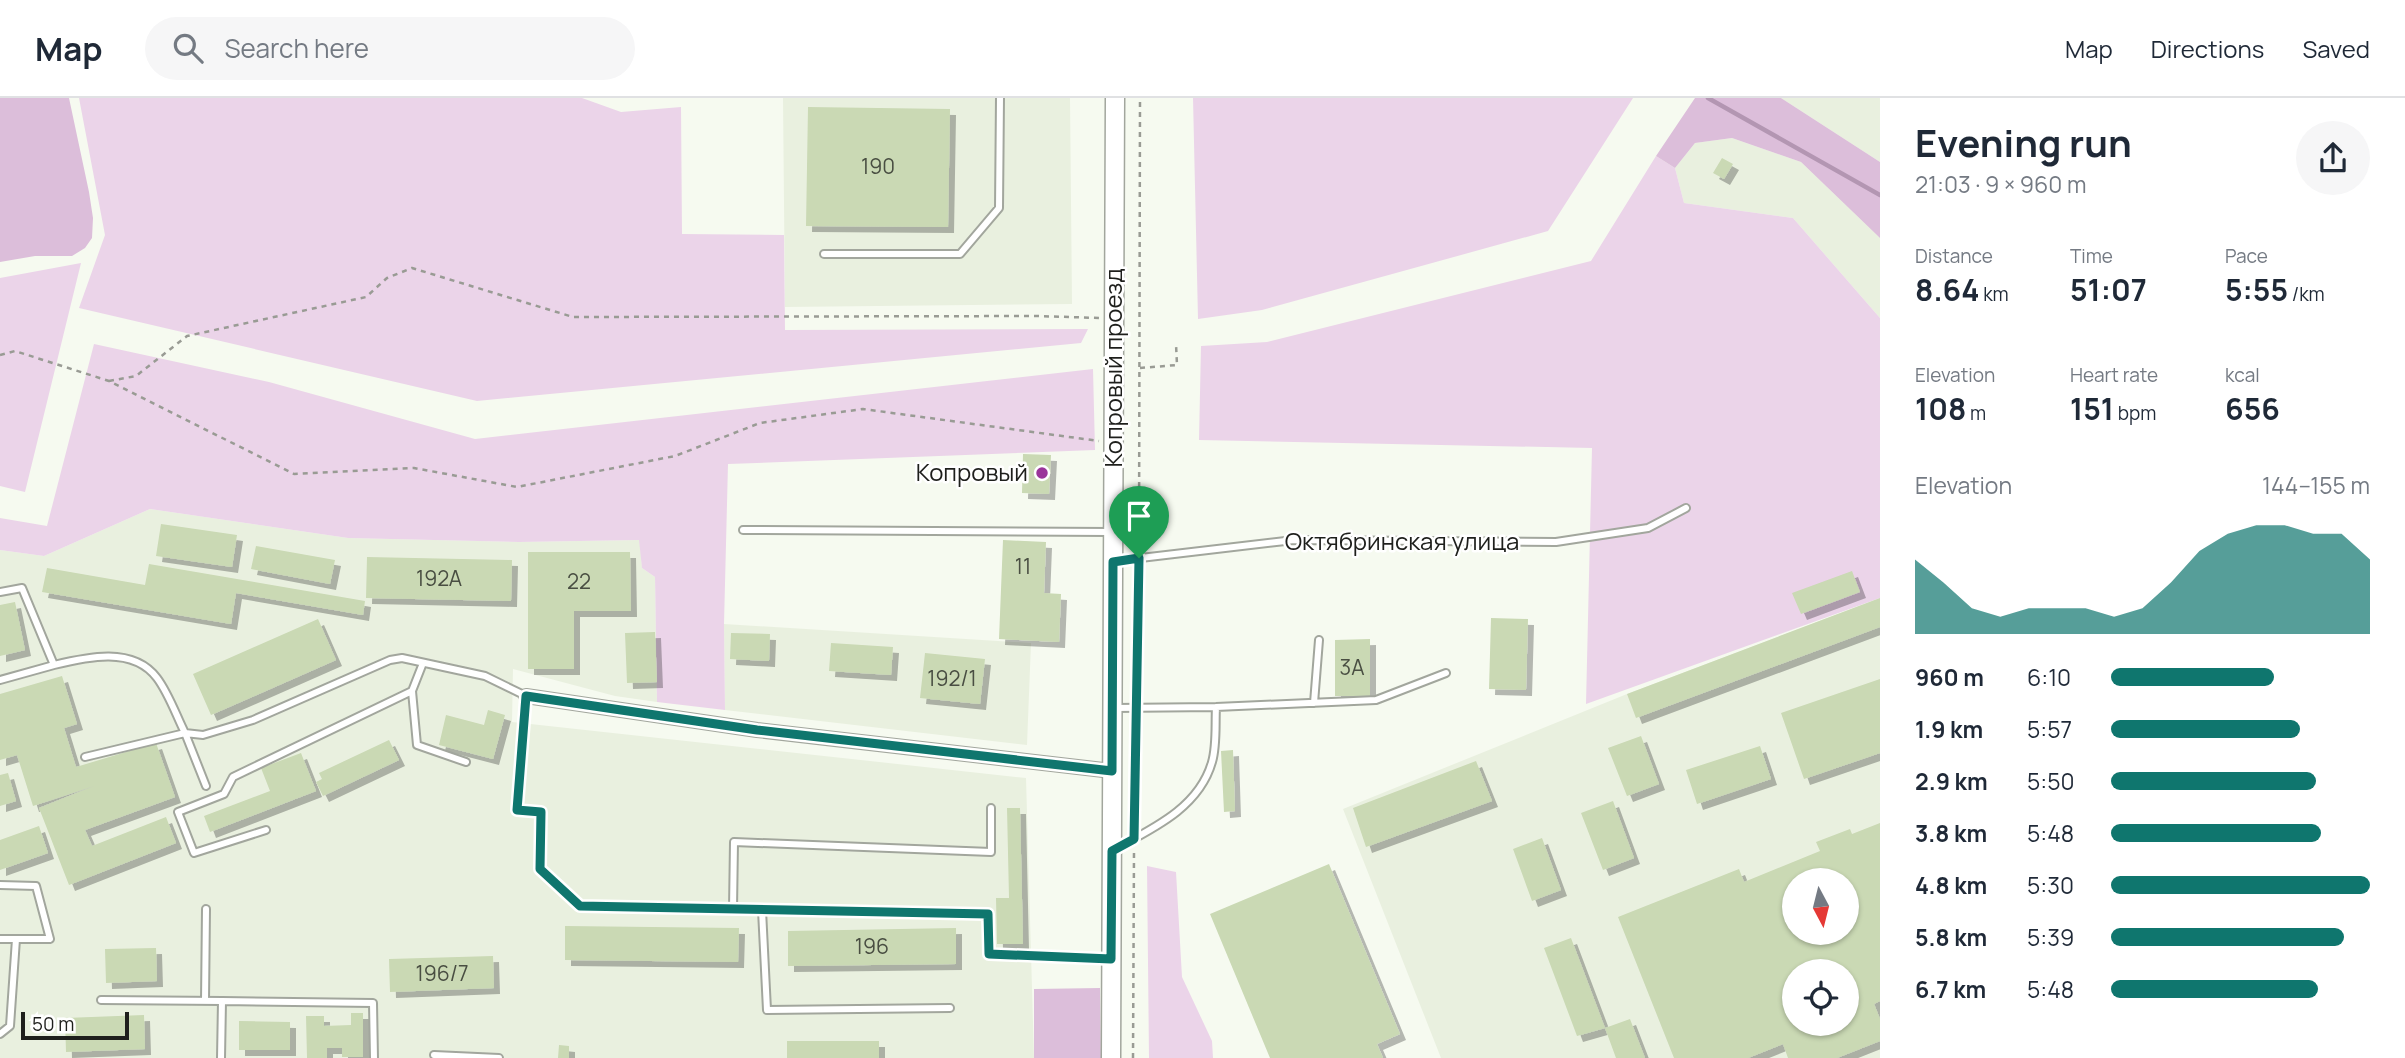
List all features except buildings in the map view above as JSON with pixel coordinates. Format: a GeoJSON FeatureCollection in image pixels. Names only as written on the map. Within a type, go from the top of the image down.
{"type":"FeatureCollection","features":[{"type":"Feature","properties":{"kind":"main road","name":"Копровый проезд"},"geometry":{"type":"LineString","coordinates":[[1111,1058],[1115,98]]}},
{"type":"Feature","properties":{"kind":"street"},"geometry":{"type":"LineString","coordinates":[[526,696],[757,730],[1112,771]]}},
{"type":"Feature","properties":{"kind":"lane"},"geometry":{"type":"LineString","coordinates":[[824,254],[960,254],[999,208],[1000,98]]}},
{"type":"Feature","properties":{"kind":"lane","name":"Октябринская улица"},"geometry":{"type":"LineString","coordinates":[[1113,562],[1294,540],[1556,542],[1648,528],[1686,508]]}},
{"type":"Feature","properties":{"kind":"lane"},"geometry":{"type":"LineString","coordinates":[[743,530],[1113,532]]}},
{"type":"Feature","properties":{"kind":"lane"},"geometry":{"type":"LineString","coordinates":[[0,592],[22,588],[54,665]]}},
{"type":"Feature","properties":{"kind":"lane"},"geometry":{"type":"LineString","coordinates":[[1314,703],[1319,640]]}},
{"type":"Feature","properties":{"kind":"lane"},"geometry":{"type":"LineString","coordinates":[[0,680],[95,655],[116,657],[149,669],[158,680],[185,733],[206,786]]}},
{"type":"Feature","properties":{"kind":"lane"},"geometry":{"type":"LineString","coordinates":[[85,757],[185,733],[203,735],[253,720],[390,660],[402,658],[485,676],[526,696],[517,810],[541,812],[540,869],[580,906],[988,914],[989,954],[1111,959]]}},
{"type":"Feature","properties":{"kind":"lane"},"geometry":{"type":"LineString","coordinates":[[423,663],[412,691],[417,745],[466,762]]}},
{"type":"Feature","properties":{"kind":"lane"},"geometry":{"type":"LineString","coordinates":[[1112,708],[1216,707],[1376,700],[1446,673]]}},
{"type":"Feature","properties":{"kind":"lane"},"geometry":{"type":"LineString","coordinates":[[266,830],[194,853],[178,812],[224,794],[233,777],[412,691]]}},
{"type":"Feature","properties":{"kind":"lane"},"geometry":{"type":"LineString","coordinates":[[1112,851],[1164,823],[1203,783],[1213,760],[1216,707]]}},
{"type":"Feature","properties":{"kind":"lane"},"geometry":{"type":"LineString","coordinates":[[733,909],[734,842],[991,852],[991,808]]}},
{"type":"Feature","properties":{"kind":"lane"},"geometry":{"type":"LineString","coordinates":[[0,885],[36,886],[50,939],[0,939]]}},
{"type":"Feature","properties":{"kind":"lane"},"geometry":{"type":"LineString","coordinates":[[205,1001],[206,909]]}},
{"type":"Feature","properties":{"kind":"lane"},"geometry":{"type":"LineString","coordinates":[[762,909],[767,1010],[950,1008]]}},
{"type":"Feature","properties":{"kind":"lane"},"geometry":{"type":"LineString","coordinates":[[0,1034],[10,1026],[16,939]]}},
{"type":"Feature","properties":{"kind":"lane"},"geometry":{"type":"LineString","coordinates":[[101,1000],[373,1003],[374,1058]]}},
{"type":"Feature","properties":{"kind":"lane"},"geometry":{"type":"LineString","coordinates":[[221,1058],[222,1001]]}},
{"type":"Feature","properties":{"kind":"lane"},"geometry":{"type":"LineString","coordinates":[[434,1055],[499,1058]]}},
{"type":"Feature","properties":{"kind":"path"},"geometry":{"type":"LineString","coordinates":[[1133,1058],[1139,558],[1140,98]]}},
{"type":"Feature","properties":{"kind":"path"},"geometry":{"type":"LineString","coordinates":[[109,381],[136,376],[187,336],[366,297],[387,278],[412,268],[573,317],[1037,316],[1114,319]]}},
{"type":"Feature","properties":{"kind":"path"},"geometry":{"type":"LineString","coordinates":[[1140,368],[1177,365],[1176,344]]}},
{"type":"Feature","properties":{"kind":"path"},"geometry":{"type":"LineString","coordinates":[[0,355],[15,351],[109,381],[294,474],[414,468],[517,487],[676,456],[760,423],[863,408],[1115,444]]}},
{"type":"Feature","properties":{"kind":"shaded area"},"geometry":{"type":"Polygon","coordinates":[[[0,98],[69,98],[93,218],[92,238],[85,248],[72,256],[35,256],[0,262],[0,98]]]}},
{"type":"Feature","properties":{"kind":"shaded area"},"geometry":{"type":"Polygon","coordinates":[[[79,98],[582,98],[621,112],[681,107],[682,234],[784,235],[785,330],[1088,329],[1081,343],[477,401],[79,308],[105,235],[79,98]]]}},
{"type":"Feature","properties":{"kind":"shaded area"},"geometry":{"type":"Polygon","coordinates":[[[783,98],[1070,98],[1072,304],[785,307],[783,98]]]}},
{"type":"Feature","properties":{"kind":"shaded area"},"geometry":{"type":"Polygon","coordinates":[[[1193,98],[1633,98],[1548,231],[1262,310],[1198,319],[1193,98]]]}},
{"type":"Feature","properties":{"kind":"shaded area"},"geometry":{"type":"Polygon","coordinates":[[[1695,98],[1781,98],[1880,162],[1880,238],[1801,162],[1732,138],[1695,143],[1675,168],[1656,156],[1695,98]]]}},
{"type":"Feature","properties":{"kind":"shaded area"},"geometry":{"type":"Polygon","coordinates":[[[1781,98],[1880,98],[1880,162],[1781,98]]]}},
{"type":"Feature","properties":{"kind":"shaded area"},"geometry":{"type":"Polygon","coordinates":[[[1732,138],[1801,162],[1880,238],[1880,318],[1793,218],[1684,203],[1675,168],[1695,143],[1732,138]]]}},
{"type":"Feature","properties":{"kind":"shaded area"},"geometry":{"type":"Polygon","coordinates":[[[1656,156],[1675,168],[1684,203],[1793,218],[1880,318],[1880,598],[1586,704],[1592,448],[1199,440],[1201,346],[1267,342],[1591,261],[1656,156]]]}},
{"type":"Feature","properties":{"kind":"shaded area"},"geometry":{"type":"Polygon","coordinates":[[[81,263],[25,492],[0,486],[0,278],[81,263]]]}},
{"type":"Feature","properties":{"kind":"shaded area"},"geometry":{"type":"Polygon","coordinates":[[[94,344],[269,382],[475,439],[1093,369],[1095,450],[728,464],[725,710],[657,702],[655,577],[642,568],[639,540],[519,542],[348,538],[150,509],[44,556],[0,550],[0,518],[47,526],[94,344]]]}},
{"type":"Feature","properties":{"kind":"shaded area"},"geometry":{"type":"Polygon","coordinates":[[[150,509],[348,538],[519,542],[640,540],[642,568],[655,577],[657,702],[615,696],[513,669],[512,722],[1026,778],[1034,1058],[0,1058],[0,550],[44,556],[150,509]]]}},
{"type":"Feature","properties":{"kind":"shaded area"},"geometry":{"type":"Polygon","coordinates":[[[1880,598],[1880,1058],[1441,1058],[1343,809],[1627,694],[1880,598]]]}},
{"type":"Feature","properties":{"kind":"shaded area"},"geometry":{"type":"Polygon","coordinates":[[[724,624],[1031,643],[1027,745],[725,710],[724,624]]]}},
{"type":"Feature","properties":{"kind":"shaded area"},"geometry":{"type":"Polygon","coordinates":[[[1147,866],[1176,872],[1182,977],[1212,1041],[1213,1058],[1149,1058],[1147,866]]]}},
{"type":"Feature","properties":{"kind":"shaded area"},"geometry":{"type":"Polygon","coordinates":[[[1100,988],[1101,1058],[1034,1058],[1034,989],[1100,988]]]}},
{"type":"Feature","properties":{"kind":"waterway"},"geometry":{"type":"LineString","coordinates":[[1708,98],[1880,195]]}},
{"type":"Feature","properties":{"kind":"place","name":"Копровый"},"geometry":{"type":"Point","coordinates":[1042,473]}},
{"type":"Feature","properties":{"kind":"route"},"geometry":{"type":"LineString","coordinates":[[1139,558],[1134,839],[1112,851],[1111,959],[989,954],[988,914],[580,906],[540,869],[541,812],[517,810],[526,696],[757,730],[1112,771],[1113,562],[1139,558]]}}]}
